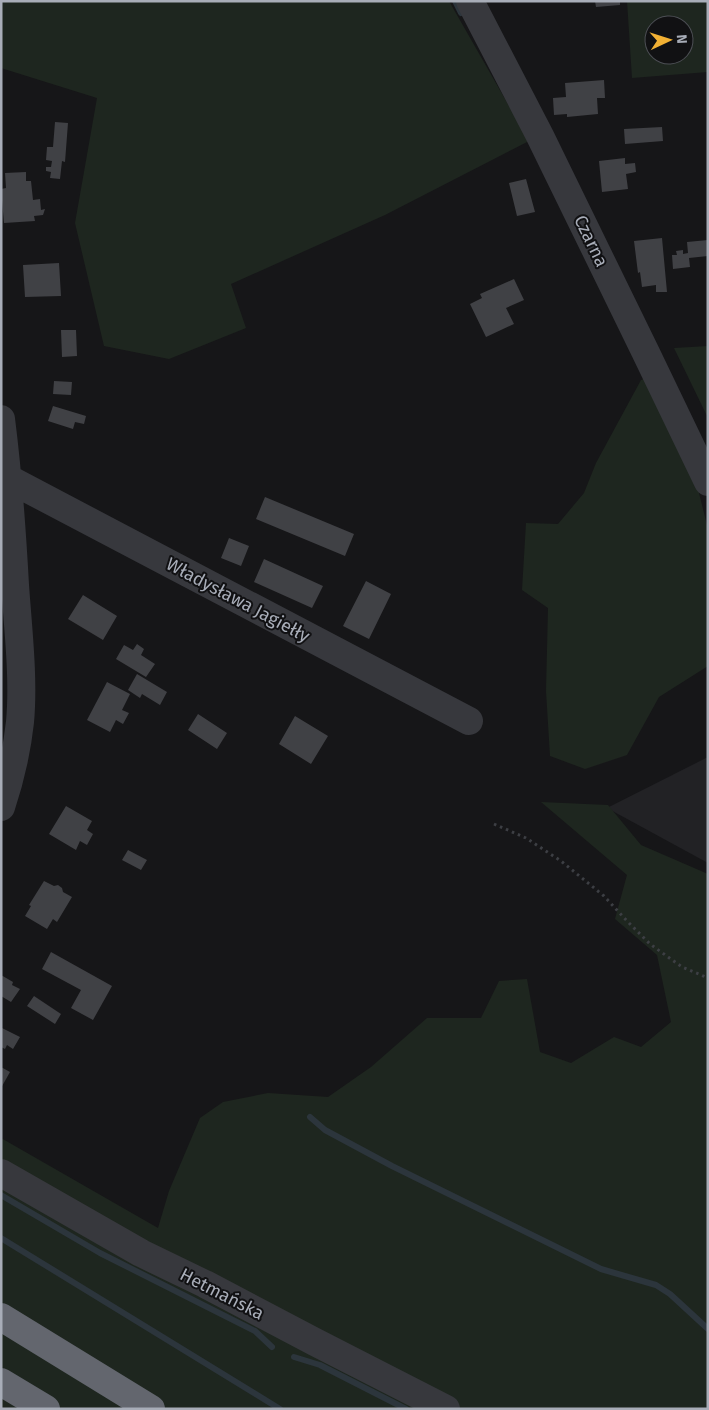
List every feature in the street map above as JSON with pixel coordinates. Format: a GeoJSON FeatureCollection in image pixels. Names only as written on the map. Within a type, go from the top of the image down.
{"type":"FeatureCollection","features":[{"type":"Feature","properties":{"kind":"highway"},"geometry":{"type":"LineString","coordinates":[[1,1317],[151,1409]]}},
{"type":"Feature","properties":{"kind":"highway"},"geometry":{"type":"LineString","coordinates":[[1,1382],[46,1409]]}},
{"type":"Feature","properties":{"kind":"street","name":"Czarna"},"geometry":{"type":"LineString","coordinates":[[470,1],[540,136],[650,359],[708,482]]}},
{"type":"Feature","properties":{"kind":"street"},"geometry":{"type":"LineString","coordinates":[[1,419],[17,607],[21,701],[17,746],[1,807]]}},
{"type":"Feature","properties":{"kind":"street","name":"Władysława Jagiełły"},"geometry":{"type":"LineString","coordinates":[[7,478],[469,721]]}},
{"type":"Feature","properties":{"kind":"street","name":"Hetmańska"},"geometry":{"type":"LineString","coordinates":[[1,1173],[141,1252],[446,1409]]}},
{"type":"Feature","properties":{"kind":"path"},"geometry":{"type":"LineString","coordinates":[[494,824],[526,838],[561,861],[604,896],[650,944],[682,966],[708,978]]}},
{"type":"Feature","properties":{"kind":"shaded area"},"geometry":{"type":"Polygon","coordinates":[[[1,1],[449,1],[529,141],[385,215],[231,284],[246,328],[169,359],[104,346],[75,223],[97,98],[1,68],[1,1]]]}},
{"type":"Feature","properties":{"kind":"shaded area"},"geometry":{"type":"Polygon","coordinates":[[[627,1],[708,1],[708,72],[632,78],[627,1]]]}},
{"type":"Feature","properties":{"kind":"shaded area"},"geometry":{"type":"Polygon","coordinates":[[[708,346],[708,418],[674,348],[708,346]]]}},
{"type":"Feature","properties":{"kind":"shaded area"},"geometry":{"type":"Polygon","coordinates":[[[650,377],[692,465],[708,529],[708,666],[659,697],[627,755],[585,769],[550,756],[546,691],[548,608],[522,590],[526,523],[558,524],[584,493],[596,463],[641,380],[650,377]]]}},
{"type":"Feature","properties":{"kind":"shaded area"},"geometry":{"type":"Polygon","coordinates":[[[708,757],[708,863],[607,808],[708,757]]]}},
{"type":"Feature","properties":{"kind":"shaded area"},"geometry":{"type":"Polygon","coordinates":[[[541,802],[608,805],[641,845],[708,874],[708,1409],[1,1409],[1,1138],[158,1228],[169,1191],[200,1118],[223,1102],[268,1093],[328,1097],[371,1067],[427,1018],[481,1018],[499,981],[527,979],[540,1052],[571,1063],[614,1037],[641,1047],[671,1022],[657,955],[615,919],[627,875],[541,802]]]}},
{"type":"Feature","properties":{"kind":"building"},"geometry":{"type":"Polygon","coordinates":[[[595,1],[620,1],[620,5],[596,7],[595,1]]]}},
{"type":"Feature","properties":{"kind":"building"},"geometry":{"type":"Polygon","coordinates":[[[604,80],[605,98],[597,98],[598,114],[567,117],[567,114],[554,115],[553,98],[566,97],[565,83],[604,80]]]}},
{"type":"Feature","properties":{"kind":"building"},"geometry":{"type":"Polygon","coordinates":[[[55,122],[68,123],[65,162],[62,161],[60,179],[50,178],[51,172],[46,171],[46,167],[51,167],[52,161],[46,160],[47,147],[53,147],[55,122]]]}},
{"type":"Feature","properties":{"kind":"building"},"geometry":{"type":"Polygon","coordinates":[[[662,127],[663,141],[625,144],[624,129],[662,127]]]}},
{"type":"Feature","properties":{"kind":"building"},"geometry":{"type":"Polygon","coordinates":[[[625,158],[625,164],[635,163],[636,172],[626,174],[628,189],[602,192],[599,161],[625,158]]]}},
{"type":"Feature","properties":{"kind":"building"},"geometry":{"type":"Polygon","coordinates":[[[26,172],[26,181],[31,181],[33,200],[40,199],[41,210],[45,209],[43,215],[34,216],[35,221],[4,223],[1,189],[6,188],[5,173],[26,172]]]}},
{"type":"Feature","properties":{"kind":"building"},"geometry":{"type":"Polygon","coordinates":[[[526,179],[535,212],[517,216],[509,183],[526,179]]]}},
{"type":"Feature","properties":{"kind":"building"},"geometry":{"type":"Polygon","coordinates":[[[662,238],[667,292],[656,292],[656,285],[642,287],[640,272],[638,273],[634,241],[662,238]]]}},
{"type":"Feature","properties":{"kind":"building"},"geometry":{"type":"Polygon","coordinates":[[[708,240],[708,256],[689,258],[690,267],[673,269],[672,255],[677,255],[676,251],[683,250],[683,254],[688,253],[687,242],[708,240]]]}},
{"type":"Feature","properties":{"kind":"building"},"geometry":{"type":"Polygon","coordinates":[[[59,263],[61,296],[25,297],[23,265],[59,263]]]}},
{"type":"Feature","properties":{"kind":"building"},"geometry":{"type":"Polygon","coordinates":[[[514,279],[524,300],[506,308],[514,324],[486,337],[470,304],[482,298],[480,294],[514,279]]]}},
{"type":"Feature","properties":{"kind":"building"},"geometry":{"type":"Polygon","coordinates":[[[61,330],[76,330],[77,356],[62,357],[61,330]]]}},
{"type":"Feature","properties":{"kind":"building"},"geometry":{"type":"Polygon","coordinates":[[[54,381],[72,382],[71,395],[53,394],[54,381]]]}},
{"type":"Feature","properties":{"kind":"building"},"geometry":{"type":"Polygon","coordinates":[[[53,406],[86,416],[84,424],[75,422],[73,429],[48,421],[53,406]]]}},
{"type":"Feature","properties":{"kind":"building"},"geometry":{"type":"Polygon","coordinates":[[[265,497],[354,534],[345,556],[256,519],[265,497]]]}},
{"type":"Feature","properties":{"kind":"building"},"geometry":{"type":"Polygon","coordinates":[[[229,538],[249,546],[241,566],[221,558],[229,538]]]}},
{"type":"Feature","properties":{"kind":"building"},"geometry":{"type":"Polygon","coordinates":[[[264,559],[323,586],[312,608],[254,582],[264,559]]]}},
{"type":"Feature","properties":{"kind":"building"},"geometry":{"type":"Polygon","coordinates":[[[366,581],[391,594],[369,639],[343,626],[366,581]]]}},
{"type":"Feature","properties":{"kind":"building"},"geometry":{"type":"Polygon","coordinates":[[[83,595],[117,616],[103,640],[68,619],[83,595]]]}},
{"type":"Feature","properties":{"kind":"building"},"geometry":{"type":"Polygon","coordinates":[[[137,644],[144,649],[141,655],[155,664],[146,677],[116,659],[124,645],[133,650],[137,644]]]}},
{"type":"Feature","properties":{"kind":"building"},"geometry":{"type":"Polygon","coordinates":[[[137,674],[167,692],[160,705],[142,694],[140,698],[128,690],[137,674]]]}},
{"type":"Feature","properties":{"kind":"building"},"geometry":{"type":"Polygon","coordinates":[[[107,682],[130,694],[122,710],[129,713],[123,724],[116,720],[110,732],[87,720],[107,682]]]}},
{"type":"Feature","properties":{"kind":"building"},"geometry":{"type":"Polygon","coordinates":[[[198,714],[227,733],[217,749],[188,730],[198,714]]]}},
{"type":"Feature","properties":{"kind":"building"},"geometry":{"type":"Polygon","coordinates":[[[295,716],[328,736],[311,764],[279,744],[295,716]]]}},
{"type":"Feature","properties":{"kind":"building"},"geometry":{"type":"Polygon","coordinates":[[[66,806],[92,821],[87,830],[93,834],[87,845],[80,841],[76,850],[49,834],[66,806]]]}},
{"type":"Feature","properties":{"kind":"building"},"geometry":{"type":"Polygon","coordinates":[[[128,850],[147,860],[141,870],[122,860],[128,850]]]}},
{"type":"Feature","properties":{"kind":"building"},"geometry":{"type":"Polygon","coordinates":[[[44,881],[54,886],[58,885],[62,888],[63,892],[72,897],[57,922],[53,919],[47,929],[25,916],[31,906],[29,905],[44,881]]]}},
{"type":"Feature","properties":{"kind":"building"},"geometry":{"type":"Polygon","coordinates":[[[51,952],[112,986],[93,1020],[71,1008],[81,990],[42,969],[51,952]]]}},
{"type":"Feature","properties":{"kind":"building"},"geometry":{"type":"Polygon","coordinates":[[[1,975],[13,982],[12,985],[20,989],[11,1002],[1,996],[1,975]]]}},
{"type":"Feature","properties":{"kind":"building"},"geometry":{"type":"Polygon","coordinates":[[[34,996],[61,1014],[55,1024],[27,1006],[34,996]]]}},
{"type":"Feature","properties":{"kind":"building"},"geometry":{"type":"Polygon","coordinates":[[[2,1028],[20,1037],[13,1049],[7,1045],[5,1049],[1,1047],[2,1028]]]}},
{"type":"Feature","properties":{"kind":"building"},"geometry":{"type":"Polygon","coordinates":[[[1,1067],[10,1072],[1,1088],[1,1067]]]}},
{"type":"Feature","properties":{"kind":"waterway"},"geometry":{"type":"LineString","coordinates":[[455,1],[461,13]]}},
{"type":"Feature","properties":{"kind":"waterway"},"geometry":{"type":"LineString","coordinates":[[310,1117],[325,1130],[392,1166],[601,1269],[656,1285],[670,1294],[708,1329]]}},
{"type":"Feature","properties":{"kind":"waterway"},"geometry":{"type":"LineString","coordinates":[[1,1195],[100,1253],[255,1331],[272,1347]]}},
{"type":"Feature","properties":{"kind":"waterway"},"geometry":{"type":"LineString","coordinates":[[1,1238],[280,1409]]}},
{"type":"Feature","properties":{"kind":"waterway"},"geometry":{"type":"LineString","coordinates":[[294,1357],[320,1365],[406,1409]]}}]}
